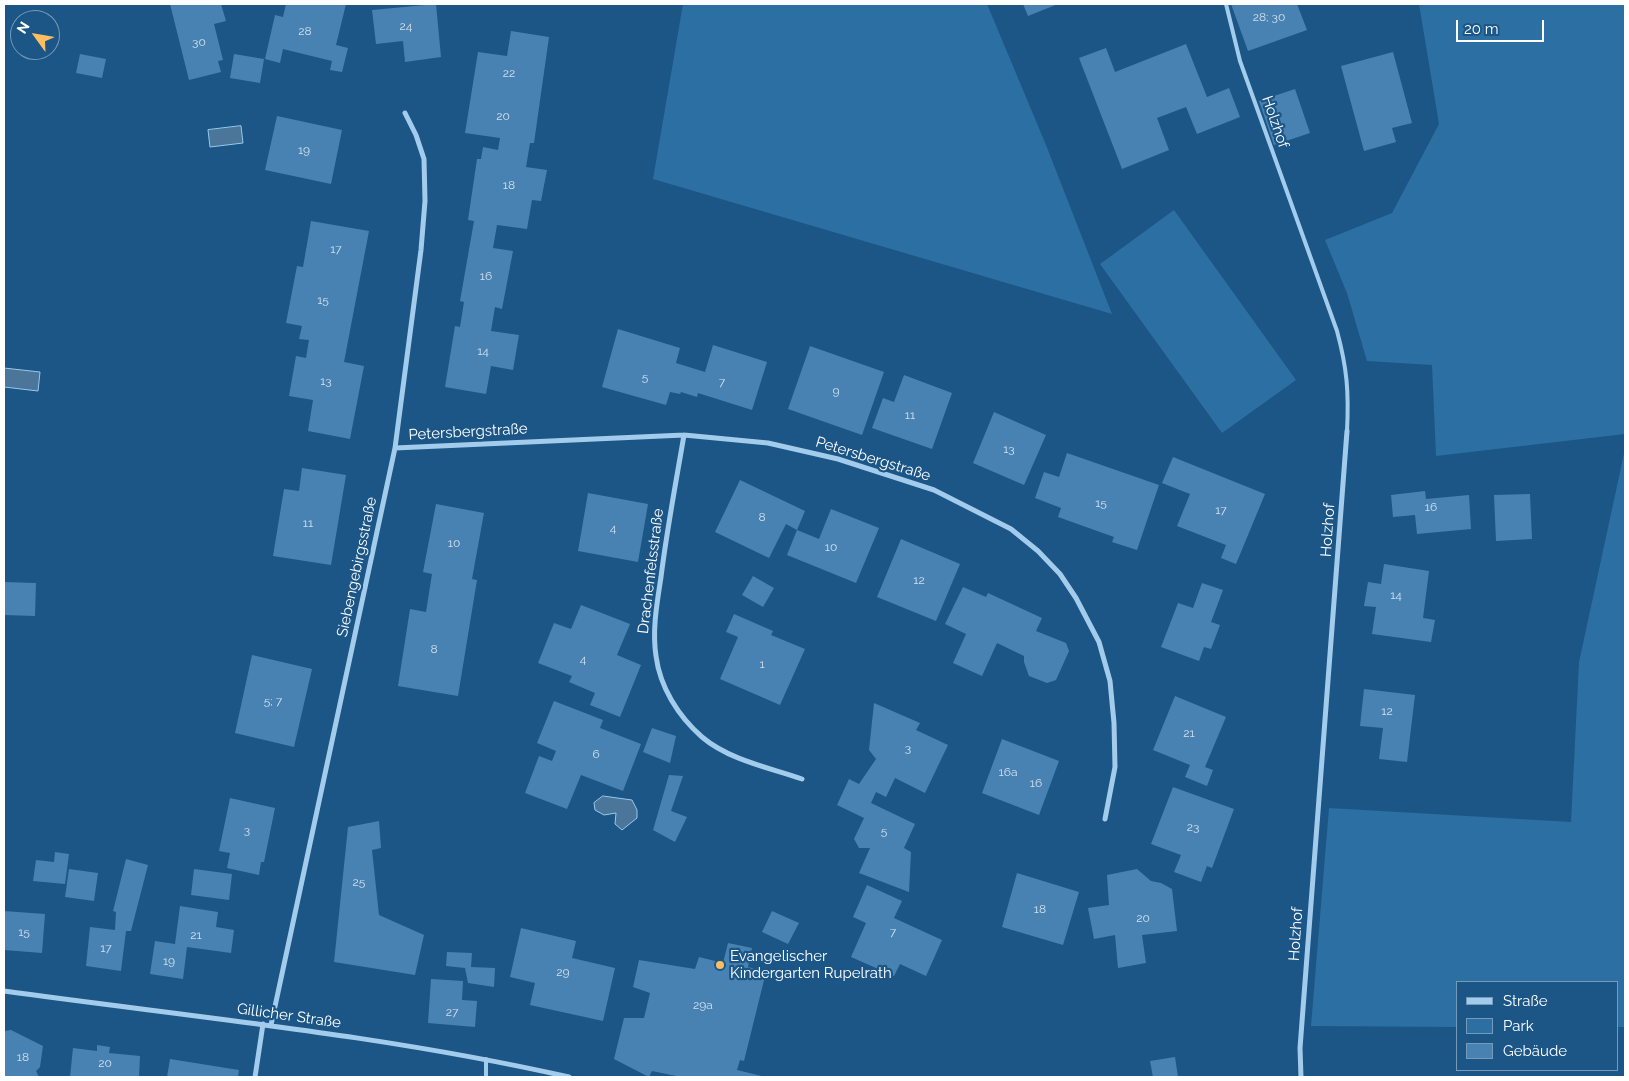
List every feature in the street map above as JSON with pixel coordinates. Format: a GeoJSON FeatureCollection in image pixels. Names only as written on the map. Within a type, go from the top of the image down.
{"type":"FeatureCollection","features":[{"type":"Feature","properties":{"kind":"street","name":"Siebengebirgsstraße"},"geometry":{"type":"LineString","coordinates":[[271,1025],[394,448],[421,250],[425,201],[424,158],[416,134],[405,113]]}},
{"type":"Feature","properties":{"kind":"street","name":"Holzhof"},"geometry":{"type":"LineString","coordinates":[[1302,1077],[1300,1048],[1348,430]]}},
{"type":"Feature","properties":{"kind":"street","name":"Petersbergstraße"},"geometry":{"type":"LineString","coordinates":[[394,448],[684,435],[768,443],[838,459],[934,490],[1011,529],[1038,551],[1060,574],[1076,598],[1099,642],[1110,681],[1115,767],[1105,819]]}},
{"type":"Feature","properties":{"kind":"street","name":"Drachenfelsstraße"},"geometry":{"type":"LineString","coordinates":[[684,435],[665,545],[654,630],[656,656],[663,683],[673,704],[688,722],[718,748],[802,779]]}},
{"type":"Feature","properties":{"kind":"street","name":"Gillicher Straße"},"geometry":{"type":"LineString","coordinates":[[4,991],[271,1025],[486,1058],[569,1077]]}},
{"type":"Feature","properties":{"kind":"street"},"geometry":{"type":"LineString","coordinates":[[255,1077],[263,1024]]}},
{"type":"Feature","properties":{"kind":"lane","name":"Holzhof"},"geometry":{"type":"LineString","coordinates":[[1226,4],[1240,61],[1294,216],[1325,292],[1340,339],[1347,366],[1349,397],[1348,430]]}},
{"type":"Feature","properties":{"kind":"lane"},"geometry":{"type":"LineString","coordinates":[[486,1058],[486,1077]]}},
{"type":"Feature","properties":{"kind":"green space"},"geometry":{"type":"Polygon","coordinates":[[[683,4],[987,4],[1046,145],[1112,314],[653,179],[683,4]]]}},
{"type":"Feature","properties":{"kind":"green space"},"geometry":{"type":"Polygon","coordinates":[[[1419,4],[1625,4],[1625,434],[1436,456],[1432,365],[1367,361],[1347,293],[1325,240],[1392,213],[1439,124],[1419,4]]]}},
{"type":"Feature","properties":{"kind":"green space"},"geometry":{"type":"Polygon","coordinates":[[[1174,210],[1296,380],[1222,433],[1100,264],[1174,210]]]}},
{"type":"Feature","properties":{"kind":"green space"},"geometry":{"type":"Polygon","coordinates":[[[1625,449],[1625,1027],[1619,1027],[1619,981],[1456,981],[1456,1027],[1311,1026],[1329,808],[1571,822],[1579,662],[1625,449]]]}},
{"type":"Feature","properties":{"kind":"shaded area"},"geometry":{"type":"Polygon","coordinates":[[[241,126],[243,143],[210,147],[208,130],[241,126]]]}},
{"type":"Feature","properties":{"kind":"shaded area"},"geometry":{"type":"Polygon","coordinates":[[[4,368],[40,372],[38,391],[4,387],[4,368]]]}},
{"type":"Feature","properties":{"kind":"shaded area"},"geometry":{"type":"Polygon","coordinates":[[[603,796],[632,800],[637,810],[637,818],[622,830],[615,824],[616,813],[604,815],[595,810],[594,803],[603,796]]]}},
{"type":"Feature","properties":{"kind":"building"},"geometry":{"type":"Polygon","coordinates":[[[170,4],[221,4],[226,21],[214,24],[223,60],[218,61],[221,72],[189,80],[170,4]]]}},
{"type":"Feature","properties":{"kind":"building"},"geometry":{"type":"Polygon","coordinates":[[[286,4],[346,4],[336,45],[348,48],[342,72],[330,70],[332,61],[283,49],[280,63],[265,59],[275,15],[283,17],[286,4]]]}},
{"type":"Feature","properties":{"kind":"building"},"geometry":{"type":"Polygon","coordinates":[[[436,4],[441,57],[405,62],[403,41],[376,44],[372,10],[436,4]]]}},
{"type":"Feature","properties":{"kind":"building"},"geometry":{"type":"Polygon","coordinates":[[[1023,4],[1058,4],[1028,16],[1023,4]]]}},
{"type":"Feature","properties":{"kind":"building"},"geometry":{"type":"Polygon","coordinates":[[[1231,4],[1297,4],[1307,30],[1248,51],[1231,4]]]}},
{"type":"Feature","properties":{"kind":"building"},"geometry":{"type":"Polygon","coordinates":[[[511,31],[549,37],[534,143],[530,143],[526,167],[547,170],[541,201],[532,200],[527,229],[497,225],[493,248],[513,251],[502,309],[495,307],[491,331],[519,335],[513,370],[491,366],[486,394],[445,387],[455,326],[460,327],[464,302],[460,301],[474,221],[468,220],[477,159],[481,159],[483,147],[498,150],[500,138],[465,133],[478,52],[507,56],[511,31]]]}},
{"type":"Feature","properties":{"kind":"building"},"geometry":{"type":"Polygon","coordinates":[[[1186,44],[1207,97],[1229,88],[1240,117],[1197,134],[1186,107],[1157,118],[1169,150],[1122,169],[1079,58],[1106,48],[1115,72],[1186,44]]]}},
{"type":"Feature","properties":{"kind":"building"},"geometry":{"type":"Polygon","coordinates":[[[1393,52],[1412,123],[1392,128],[1396,142],[1364,151],[1341,66],[1393,52]]]}},
{"type":"Feature","properties":{"kind":"building"},"geometry":{"type":"Polygon","coordinates":[[[80,54],[106,59],[102,78],[76,73],[80,54]]]}},
{"type":"Feature","properties":{"kind":"building"},"geometry":{"type":"Polygon","coordinates":[[[234,54],[264,59],[260,83],[230,78],[234,54]]]}},
{"type":"Feature","properties":{"kind":"building"},"geometry":{"type":"Polygon","coordinates":[[[1295,89],[1310,133],[1274,145],[1259,101],[1295,89]]]}},
{"type":"Feature","properties":{"kind":"building"},"geometry":{"type":"Polygon","coordinates":[[[277,116],[342,130],[331,184],[265,170],[277,116]]]}},
{"type":"Feature","properties":{"kind":"building"},"geometry":{"type":"Polygon","coordinates":[[[311,221],[369,231],[344,362],[364,366],[350,439],[308,431],[313,400],[289,396],[296,356],[306,358],[309,340],[299,339],[302,326],[286,323],[297,266],[303,267],[311,221]]]}},
{"type":"Feature","properties":{"kind":"building"},"geometry":{"type":"Polygon","coordinates":[[[618,329],[680,348],[676,363],[705,372],[713,345],[767,362],[752,410],[698,393],[697,397],[681,392],[680,394],[670,392],[666,405],[602,387],[618,329]]]}},
{"type":"Feature","properties":{"kind":"building"},"geometry":{"type":"Polygon","coordinates":[[[810,346],[884,372],[862,435],[788,409],[810,346]]]}},
{"type":"Feature","properties":{"kind":"building"},"geometry":{"type":"Polygon","coordinates":[[[904,375],[952,393],[932,449],[872,428],[883,398],[894,402],[904,375]]]}},
{"type":"Feature","properties":{"kind":"building"},"geometry":{"type":"Polygon","coordinates":[[[994,412],[1046,435],[1024,485],[973,463],[994,412]]]}},
{"type":"Feature","properties":{"kind":"building"},"geometry":{"type":"Polygon","coordinates":[[[1067,453],[1159,485],[1137,550],[1112,542],[1114,537],[1058,517],[1061,508],[1035,498],[1044,472],[1059,477],[1067,453]]]}},
{"type":"Feature","properties":{"kind":"building"},"geometry":{"type":"Polygon","coordinates":[[[1173,457],[1265,494],[1236,564],[1221,558],[1226,545],[1177,526],[1190,494],[1162,483],[1173,457]]]}},
{"type":"Feature","properties":{"kind":"building"},"geometry":{"type":"Polygon","coordinates":[[[302,468],[346,475],[331,565],[273,556],[284,489],[299,491],[302,468]]]}},
{"type":"Feature","properties":{"kind":"building"},"geometry":{"type":"Polygon","coordinates":[[[740,480],[805,511],[797,530],[786,524],[769,558],[715,532],[740,480]]]}},
{"type":"Feature","properties":{"kind":"building"},"geometry":{"type":"Polygon","coordinates":[[[1425,491],[1426,499],[1469,495],[1471,529],[1417,534],[1415,515],[1393,517],[1391,495],[1425,491]]]}},
{"type":"Feature","properties":{"kind":"building"},"geometry":{"type":"Polygon","coordinates":[[[588,493],[648,504],[638,562],[578,551],[588,493]]]}},
{"type":"Feature","properties":{"kind":"building"},"geometry":{"type":"Polygon","coordinates":[[[1530,494],[1532,539],[1496,541],[1494,495],[1530,494]]]}},
{"type":"Feature","properties":{"kind":"building"},"geometry":{"type":"Polygon","coordinates":[[[436,504],[484,513],[472,579],[477,580],[458,696],[398,686],[410,609],[426,612],[432,574],[423,572],[436,504]]]}},
{"type":"Feature","properties":{"kind":"building"},"geometry":{"type":"Polygon","coordinates":[[[831,509],[879,528],[856,583],[787,555],[797,530],[819,539],[831,509]]]}},
{"type":"Feature","properties":{"kind":"building"},"geometry":{"type":"Polygon","coordinates":[[[901,539],[960,564],[936,621],[877,597],[901,539]]]}},
{"type":"Feature","properties":{"kind":"building"},"geometry":{"type":"Polygon","coordinates":[[[1384,564],[1429,571],[1423,618],[1435,620],[1431,642],[1372,634],[1376,607],[1364,606],[1368,582],[1381,584],[1384,564]]]}},
{"type":"Feature","properties":{"kind":"building"},"geometry":{"type":"Polygon","coordinates":[[[753,576],[774,588],[763,607],[742,595],[753,576]]]}},
{"type":"Feature","properties":{"kind":"building"},"geometry":{"type":"Polygon","coordinates":[[[4,582],[36,583],[35,616],[4,615],[4,582]]]}},
{"type":"Feature","properties":{"kind":"building"},"geometry":{"type":"Polygon","coordinates":[[[1202,583],[1223,590],[1211,622],[1220,625],[1211,649],[1204,647],[1199,661],[1161,647],[1178,603],[1193,608],[1202,583]]]}},
{"type":"Feature","properties":{"kind":"building"},"geometry":{"type":"Polygon","coordinates":[[[963,587],[986,597],[988,593],[1042,618],[1036,631],[1066,643],[1069,651],[1056,680],[1047,683],[1029,676],[1024,656],[997,643],[982,676],[953,663],[966,634],[945,624],[963,587]]]}},
{"type":"Feature","properties":{"kind":"building"},"geometry":{"type":"Polygon","coordinates":[[[581,605],[630,624],[617,655],[641,665],[620,717],[590,705],[595,693],[569,682],[572,676],[538,663],[554,623],[571,629],[581,605]]]}},
{"type":"Feature","properties":{"kind":"building"},"geometry":{"type":"Polygon","coordinates":[[[734,614],[773,631],[771,635],[805,649],[780,705],[720,679],[738,637],[726,632],[734,614]]]}},
{"type":"Feature","properties":{"kind":"building"},"geometry":{"type":"Polygon","coordinates":[[[252,655],[312,669],[294,747],[235,733],[252,655]]]}},
{"type":"Feature","properties":{"kind":"building"},"geometry":{"type":"Polygon","coordinates":[[[1364,689],[1415,695],[1407,762],[1379,759],[1383,728],[1360,726],[1364,689]]]}},
{"type":"Feature","properties":{"kind":"building"},"geometry":{"type":"Polygon","coordinates":[[[1175,696],[1226,717],[1205,767],[1213,770],[1207,786],[1185,777],[1190,765],[1153,750],[1175,696]]]}},
{"type":"Feature","properties":{"kind":"building"},"geometry":{"type":"Polygon","coordinates":[[[554,701],[603,720],[600,728],[641,744],[623,791],[581,775],[567,809],[525,793],[539,756],[552,761],[556,751],[537,743],[554,701]]]}},
{"type":"Feature","properties":{"kind":"building"},"geometry":{"type":"Polygon","coordinates":[[[874,703],[920,723],[916,730],[948,745],[925,793],[895,778],[886,797],[876,792],[871,803],[915,824],[904,848],[911,852],[909,892],[859,873],[870,848],[859,848],[854,839],[864,818],[837,805],[849,779],[859,784],[876,759],[869,750],[874,703]]]}},
{"type":"Feature","properties":{"kind":"building"},"geometry":{"type":"Polygon","coordinates":[[[652,728],[676,736],[670,763],[643,752],[652,728]]]}},
{"type":"Feature","properties":{"kind":"building"},"geometry":{"type":"Polygon","coordinates":[[[1002,739],[1059,761],[1039,815],[982,793],[1002,739]]]}},
{"type":"Feature","properties":{"kind":"building"},"geometry":{"type":"Polygon","coordinates":[[[669,775],[683,776],[671,811],[687,817],[675,842],[653,830],[669,775]]]}},
{"type":"Feature","properties":{"kind":"building"},"geometry":{"type":"Polygon","coordinates":[[[1173,787],[1234,809],[1212,868],[1207,866],[1201,882],[1174,872],[1181,855],[1151,844],[1173,787]]]}},
{"type":"Feature","properties":{"kind":"building"},"geometry":{"type":"Polygon","coordinates":[[[230,798],[275,808],[264,862],[261,862],[259,875],[227,868],[230,853],[219,851],[230,798]]]}},
{"type":"Feature","properties":{"kind":"building"},"geometry":{"type":"Polygon","coordinates":[[[379,821],[381,848],[372,850],[379,915],[424,935],[415,975],[334,962],[348,827],[379,821]]]}},
{"type":"Feature","properties":{"kind":"building"},"geometry":{"type":"Polygon","coordinates":[[[55,852],[69,854],[65,884],[33,881],[36,860],[54,862],[55,852]]]}},
{"type":"Feature","properties":{"kind":"building"},"geometry":{"type":"Polygon","coordinates":[[[126,859],[148,865],[131,931],[126,931],[121,971],[86,966],[90,927],[115,930],[116,912],[113,911],[126,859]]]}},
{"type":"Feature","properties":{"kind":"building"},"geometry":{"type":"Polygon","coordinates":[[[69,869],[98,873],[94,901],[65,897],[69,869]]]}},
{"type":"Feature","properties":{"kind":"building"},"geometry":{"type":"Polygon","coordinates":[[[194,869],[232,874],[229,900],[191,895],[194,869]]]}},
{"type":"Feature","properties":{"kind":"building"},"geometry":{"type":"Polygon","coordinates":[[[1137,869],[1151,881],[1161,883],[1172,889],[1177,931],[1142,935],[1146,963],[1118,968],[1115,935],[1094,939],[1088,908],[1109,905],[1107,875],[1137,869]]]}},
{"type":"Feature","properties":{"kind":"building"},"geometry":{"type":"Polygon","coordinates":[[[1017,873],[1079,892],[1063,945],[1002,927],[1017,873]]]}},
{"type":"Feature","properties":{"kind":"building"},"geometry":{"type":"Polygon","coordinates":[[[867,885],[902,901],[894,918],[942,940],[926,976],[900,964],[894,976],[851,957],[866,923],[853,917],[867,885]]]}},
{"type":"Feature","properties":{"kind":"building"},"geometry":{"type":"Polygon","coordinates":[[[180,906],[218,912],[216,927],[234,930],[231,953],[187,947],[183,979],[150,974],[155,941],[175,944],[180,906]]]}},
{"type":"Feature","properties":{"kind":"building"},"geometry":{"type":"Polygon","coordinates":[[[4,911],[45,914],[42,953],[4,950],[4,911]]]}},
{"type":"Feature","properties":{"kind":"building"},"geometry":{"type":"Polygon","coordinates":[[[772,911],[799,923],[788,944],[762,932],[772,911]]]}},
{"type":"Feature","properties":{"kind":"building"},"geometry":{"type":"Polygon","coordinates":[[[521,928],[576,941],[572,958],[615,968],[603,1021],[530,1005],[535,983],[510,977],[521,928]]]}},
{"type":"Feature","properties":{"kind":"building"},"geometry":{"type":"Polygon","coordinates":[[[728,943],[752,948],[748,967],[766,972],[744,1061],[740,1060],[737,1070],[766,1077],[681,1077],[652,1071],[649,1077],[614,1059],[624,1018],[644,1018],[650,993],[633,987],[639,960],[695,969],[699,957],[723,963],[728,943]]]}},
{"type":"Feature","properties":{"kind":"building"},"geometry":{"type":"Polygon","coordinates":[[[447,952],[472,953],[471,967],[495,968],[494,987],[468,983],[465,968],[446,966],[447,952]]]}},
{"type":"Feature","properties":{"kind":"building"},"geometry":{"type":"Polygon","coordinates":[[[431,979],[463,981],[462,1000],[477,1001],[475,1027],[428,1023],[431,979]]]}},
{"type":"Feature","properties":{"kind":"building"},"geometry":{"type":"Polygon","coordinates":[[[11,1030],[43,1046],[40,1067],[36,1071],[39,1077],[4,1077],[4,1031],[11,1030]]]}},
{"type":"Feature","properties":{"kind":"building"},"geometry":{"type":"Polygon","coordinates":[[[97,1045],[110,1047],[109,1053],[140,1056],[139,1077],[70,1077],[73,1048],[97,1051],[97,1045]]]}},
{"type":"Feature","properties":{"kind":"building"},"geometry":{"type":"Polygon","coordinates":[[[1175,1057],[1178,1077],[1153,1077],[1150,1061],[1175,1057]]]}},
{"type":"Feature","properties":{"kind":"building"},"geometry":{"type":"Polygon","coordinates":[[[170,1059],[239,1070],[238,1077],[167,1077],[170,1059]]]}},
{"type":"Feature","properties":{"kind":"place","name":"Evangelischer Kindergarten Rupelrath"},"geometry":{"type":"Point","coordinates":[720,965]}}]}
